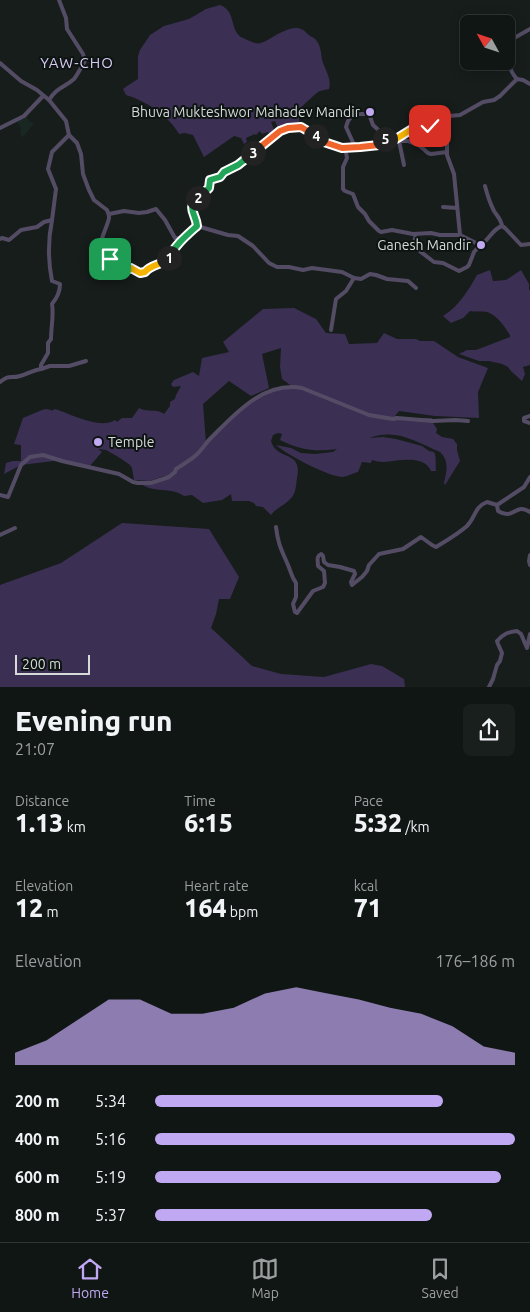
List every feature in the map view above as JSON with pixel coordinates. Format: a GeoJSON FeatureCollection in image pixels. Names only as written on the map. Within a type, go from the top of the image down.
{"type":"FeatureCollection","features":[{"type":"Feature","properties":{"kind":"street"},"geometry":{"type":"LineString","coordinates":[[49,100],[57,90],[76,77],[85,61],[83,54],[67,29],[66,18],[59,0]]}},
{"type":"Feature","properties":{"kind":"street"},"geometry":{"type":"LineString","coordinates":[[517,80],[510,68],[509,41],[530,30]]}},
{"type":"Feature","properties":{"kind":"street"},"geometry":{"type":"LineString","coordinates":[[0,63],[16,77],[49,100],[66,121],[70,135],[77,143],[81,154],[83,174],[89,190],[94,200],[108,210],[109,218],[100,240],[101,253],[105,258],[110,259],[114,270],[131,268],[140,273],[166,262],[182,239],[197,226]]}},
{"type":"Feature","properties":{"kind":"street"},"geometry":{"type":"LineString","coordinates":[[399,140],[412,129],[435,126],[440,120],[460,115],[484,102],[494,100],[517,80],[523,80],[530,84]]}},
{"type":"Feature","properties":{"kind":"street"},"geometry":{"type":"LineString","coordinates":[[0,128],[24,116],[43,96]]}},
{"type":"Feature","properties":{"kind":"street"},"geometry":{"type":"LineString","coordinates":[[353,107],[358,114],[369,114],[373,125],[386,137],[408,141],[420,146],[431,154],[447,152]]}},
{"type":"Feature","properties":{"kind":"street"},"geometry":{"type":"LineString","coordinates":[[355,112],[348,120],[346,127],[355,147]]}},
{"type":"Feature","properties":{"kind":"street"},"geometry":{"type":"LineString","coordinates":[[446,118],[449,130],[447,152],[454,174],[460,234]]}},
{"type":"Feature","properties":{"kind":"street"},"geometry":{"type":"LineString","coordinates":[[197,226],[192,203],[209,188],[210,180],[220,177],[224,172],[238,165],[280,131],[301,127],[324,142],[342,148],[379,145],[386,137]]}},
{"type":"Feature","properties":{"kind":"street"},"geometry":{"type":"LineString","coordinates":[[41,369],[41,365],[48,353],[48,343],[52,339],[52,304],[57,298],[60,286],[60,284],[52,281],[50,271],[49,236],[56,189],[48,169],[52,152],[70,135]]}},
{"type":"Feature","properties":{"kind":"street"},"geometry":{"type":"LineString","coordinates":[[399,140],[404,165]]}},
{"type":"Feature","properties":{"kind":"street"},"geometry":{"type":"LineString","coordinates":[[345,147],[347,158],[342,167],[342,186],[345,191],[353,194],[358,207],[379,231],[392,230],[416,234],[432,232],[440,235],[460,234],[480,246]]}},
{"type":"Feature","properties":{"kind":"street"},"geometry":{"type":"LineString","coordinates":[[486,186],[491,204],[502,226],[521,245],[530,244]]}},
{"type":"Feature","properties":{"kind":"street"},"geometry":{"type":"LineString","coordinates":[[443,207],[457,208]]}},
{"type":"Feature","properties":{"kind":"street"},"geometry":{"type":"LineString","coordinates":[[109,214],[124,211],[139,213],[156,209],[160,212],[160,216],[176,238],[182,239]]}},
{"type":"Feature","properties":{"kind":"street"},"geometry":{"type":"LineString","coordinates":[[0,239],[9,240],[21,230],[37,227],[44,222],[52,220]]}},
{"type":"Feature","properties":{"kind":"street"},"geometry":{"type":"LineString","coordinates":[[197,226],[228,236],[238,236],[253,246],[269,263],[277,268],[303,270],[312,268],[342,272],[361,279],[370,274],[388,279],[408,281],[416,288]]}},
{"type":"Feature","properties":{"kind":"street"},"geometry":{"type":"LineString","coordinates":[[416,234],[414,243],[421,253],[434,262],[443,263],[459,271],[467,268],[474,252],[490,237],[494,229],[502,226]]}},
{"type":"Feature","properties":{"kind":"street"},"geometry":{"type":"LineString","coordinates":[[331,330],[336,299],[346,292],[354,278]]}},
{"type":"Feature","properties":{"kind":"street"},"geometry":{"type":"LineString","coordinates":[[0,382],[6,377],[20,377],[34,370],[50,366],[68,366],[86,361]]}},
{"type":"Feature","properties":{"kind":"street"},"geometry":{"type":"LineString","coordinates":[[0,496],[8,497],[21,465],[30,456],[43,455],[119,474],[138,483],[151,483],[169,476],[197,455],[206,443],[245,405],[273,389],[302,388],[369,415],[379,417],[433,421],[468,421]]}},
{"type":"Feature","properties":{"kind":"street"},"geometry":{"type":"LineString","coordinates":[[530,416],[524,418],[524,421],[530,423]]}},
{"type":"Feature","properties":{"kind":"street"},"geometry":{"type":"LineString","coordinates":[[497,505],[524,487],[530,477]]}},
{"type":"Feature","properties":{"kind":"street"},"geometry":{"type":"LineString","coordinates":[[276,527],[279,546],[296,583],[296,597],[293,604],[297,613],[314,592],[323,587],[325,583],[324,571],[318,566],[319,555],[323,556],[324,562],[328,565],[340,566],[354,571],[352,585],[362,577],[374,559],[380,554],[402,549],[421,537],[436,547],[468,525],[481,504],[487,502],[497,505]]}},
{"type":"Feature","properties":{"kind":"street"},"geometry":{"type":"LineString","coordinates":[[497,505],[498,511],[504,514],[509,514],[522,508],[530,512]]}},
{"type":"Feature","properties":{"kind":"street"},"geometry":{"type":"LineString","coordinates":[[0,535],[16,528]]}},
{"type":"Feature","properties":{"kind":"street"},"geometry":{"type":"LineString","coordinates":[[530,555],[530,565]]}},
{"type":"Feature","properties":{"kind":"street"},"geometry":{"type":"LineString","coordinates":[[489,687],[502,653],[497,641],[501,636],[517,631],[521,634],[528,650]]}},
{"type":"Feature","properties":{"kind":"street"},"geometry":{"type":"LineString","coordinates":[[528,650],[530,634]]}},
{"type":"Feature","properties":{"kind":"shaded area"},"geometry":{"type":"Polygon","coordinates":[[[220,5],[229,12],[239,35],[254,43],[261,43],[293,28],[304,30],[318,44],[330,85],[329,89],[319,92],[298,111],[300,126],[278,128],[275,121],[271,122],[274,130],[269,134],[268,132],[262,134],[260,131],[256,135],[246,138],[247,142],[244,144],[241,138],[234,136],[204,157],[193,135],[179,134],[163,115],[149,105],[126,95],[123,89],[138,79],[138,56],[150,35],[164,26],[189,19],[206,9],[220,5]]]}},
{"type":"Feature","properties":{"kind":"shaded area"},"geometry":{"type":"Polygon","coordinates":[[[26,115],[28,120],[34,124],[22,138],[21,128],[17,122],[26,115]]]}},
{"type":"Feature","properties":{"kind":"shaded area"},"geometry":{"type":"Polygon","coordinates":[[[490,270],[493,281],[506,280],[521,270],[529,284],[530,365],[523,367],[525,374],[522,381],[508,367],[502,364],[479,361],[459,354],[467,350],[476,350],[510,337],[497,318],[487,312],[470,311],[463,318],[451,323],[443,316],[458,303],[477,275],[490,270]]]}},
{"type":"Feature","properties":{"kind":"shaded area"},"geometry":{"type":"Polygon","coordinates":[[[294,308],[316,319],[326,333],[345,334],[349,344],[377,343],[384,333],[397,339],[434,341],[458,357],[488,368],[478,392],[479,418],[435,416],[399,411],[395,416],[397,418],[432,418],[437,429],[436,433],[442,437],[453,439],[457,444],[460,461],[445,485],[446,462],[440,452],[414,440],[388,434],[369,438],[383,437],[422,446],[434,452],[436,471],[431,471],[423,462],[417,460],[384,462],[372,460],[371,463],[362,462],[358,472],[343,477],[337,476],[308,465],[276,445],[291,448],[301,453],[315,454],[333,452],[337,449],[315,450],[301,448],[280,440],[282,434],[273,435],[271,441],[274,447],[278,452],[293,459],[298,469],[296,488],[293,495],[290,500],[271,515],[263,507],[256,506],[249,501],[232,501],[231,494],[222,500],[203,503],[192,495],[184,496],[179,493],[146,487],[141,484],[169,476],[150,481],[134,480],[130,465],[106,450],[98,449],[102,452],[89,467],[62,460],[21,465],[4,474],[6,463],[21,461],[21,445],[14,444],[23,418],[46,409],[51,411],[55,409],[85,420],[102,423],[109,423],[115,420],[117,422],[122,418],[132,418],[139,408],[158,411],[164,414],[170,406],[170,402],[175,399],[181,386],[173,387],[171,384],[174,380],[193,372],[199,376],[202,358],[229,352],[223,342],[263,309],[294,308]],[[281,348],[262,354],[269,388],[251,396],[229,381],[203,404],[206,443],[236,414],[261,396],[273,391],[293,387],[282,379],[280,367],[281,348]]]}},
{"type":"Feature","properties":{"kind":"shaded area"},"geometry":{"type":"Polygon","coordinates":[[[122,523],[209,529],[239,577],[230,599],[219,599],[211,628],[252,666],[281,674],[324,677],[371,664],[382,666],[404,679],[405,687],[0,687],[0,585],[61,563],[122,523]]]}},
{"type":"Feature","properties":{"kind":"place","name":"Bhuva Mukteshwor Mahadev Mandir"},"geometry":{"type":"Point","coordinates":[370,112]}},
{"type":"Feature","properties":{"kind":"place","name":"Ganesh Mandir"},"geometry":{"type":"Point","coordinates":[481,245]}},
{"type":"Feature","properties":{"kind":"place","name":"Temple"},"geometry":{"type":"Point","coordinates":[98,442]}},
{"type":"Feature","properties":{"kind":"district","name":"YAW-CHO"},"geometry":{"type":"Point","coordinates":[77,62]}},
{"type":"Feature","properties":{"kind":"route"},"geometry":{"type":"LineString","coordinates":[[110,259],[114,270],[131,268],[140,273],[166,262],[182,239],[197,226],[192,203],[209,188],[210,180],[220,177],[224,172],[238,165],[270,137],[280,131],[301,127],[324,142],[342,148],[379,145],[386,137],[396,139],[412,129],[430,126]]}}]}
